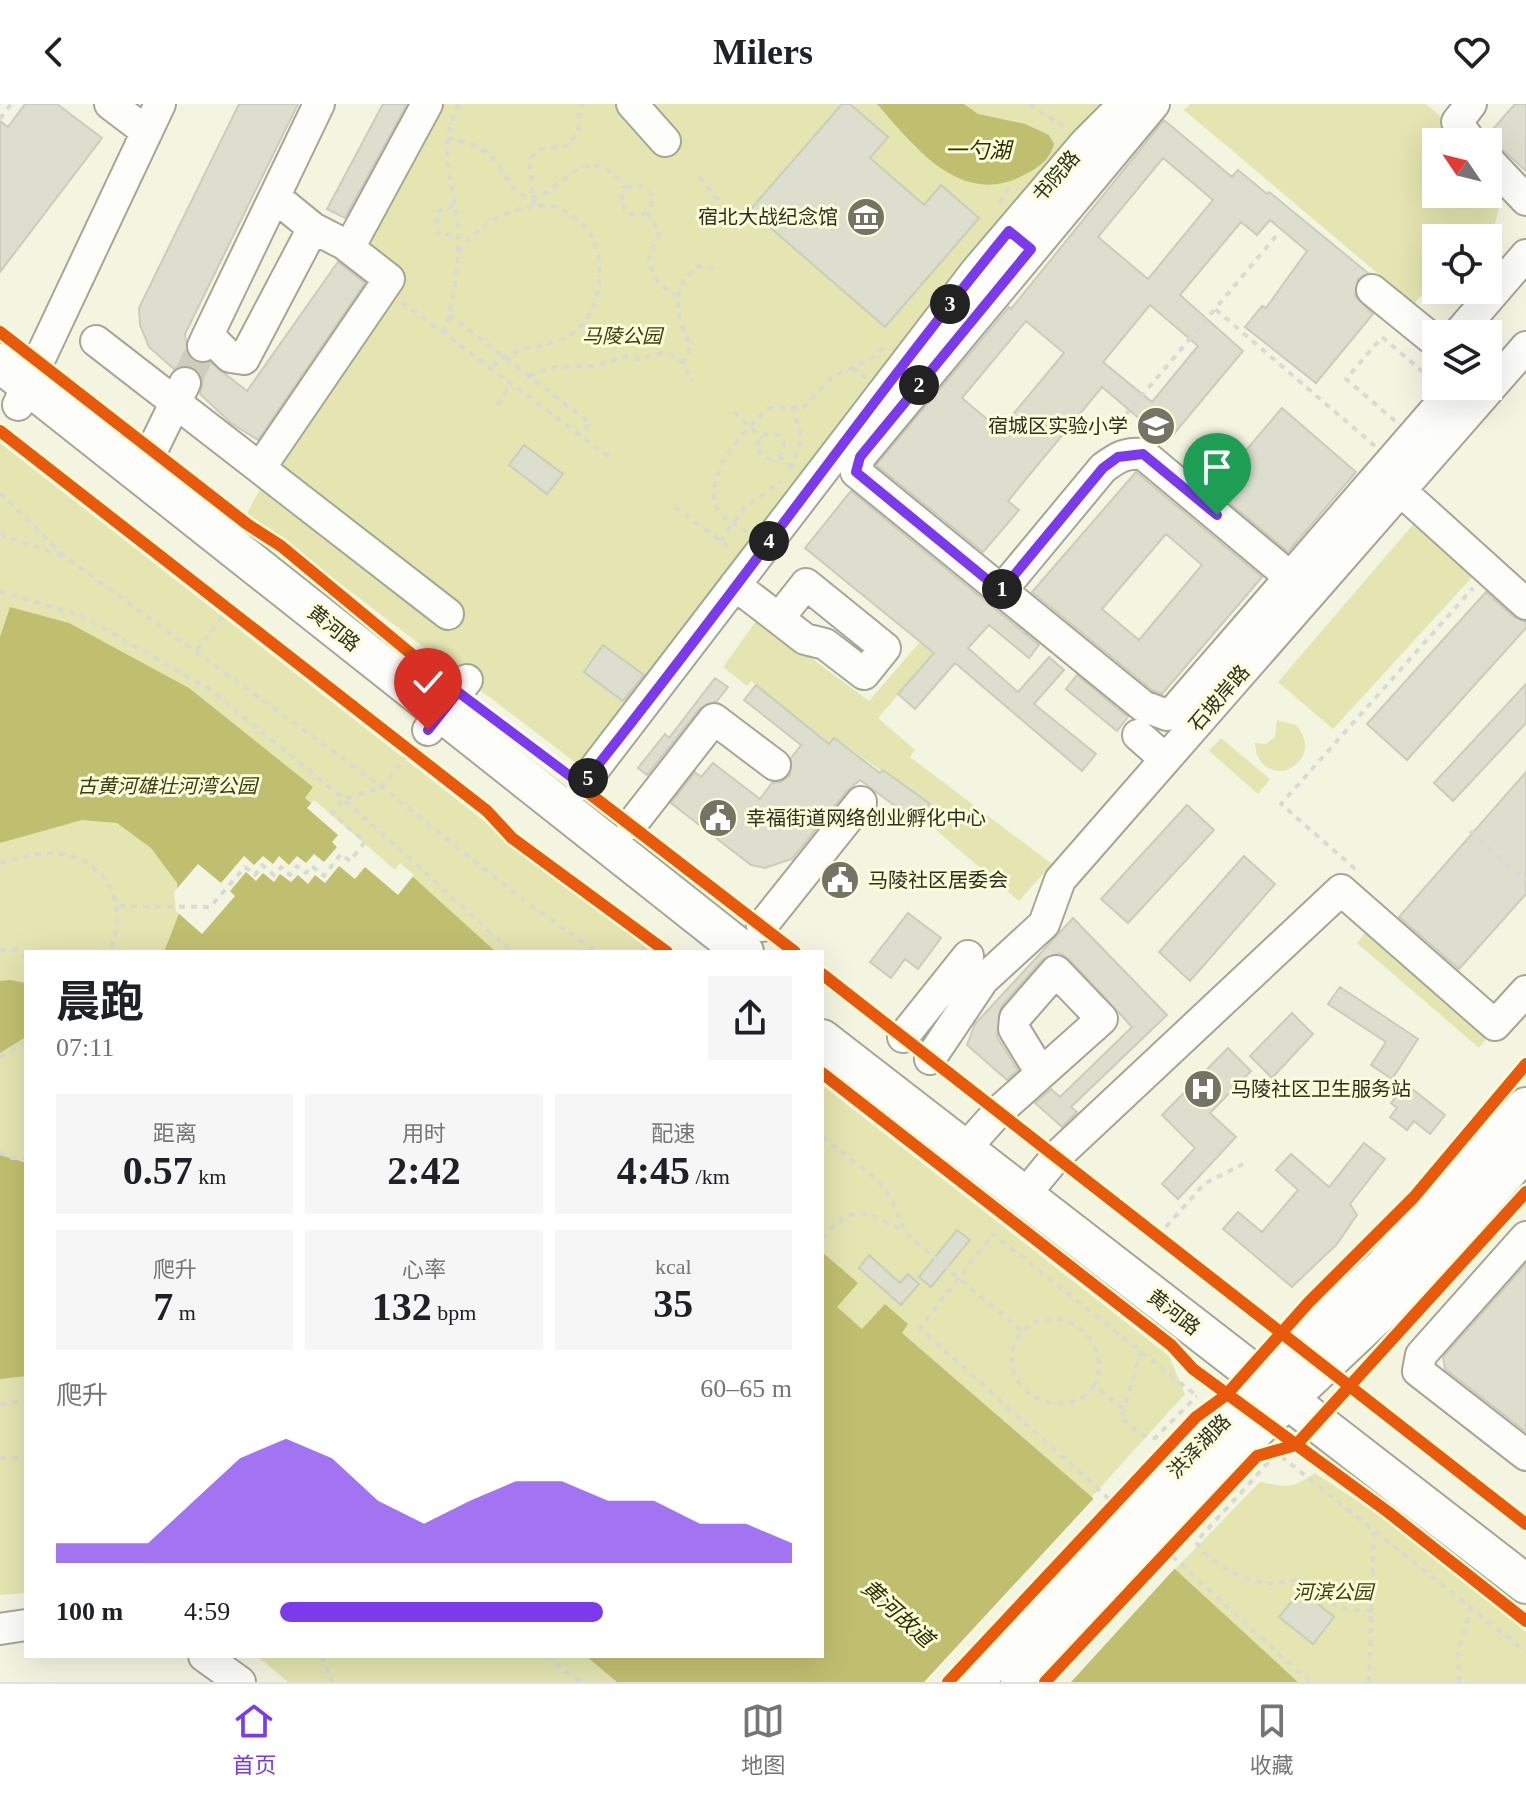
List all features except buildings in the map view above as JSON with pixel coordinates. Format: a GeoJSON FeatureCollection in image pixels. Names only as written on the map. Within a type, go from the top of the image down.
{"type":"FeatureCollection","features":[{"type":"Feature","properties":{"kind":"main road","name":"黄河路"},"geometry":{"type":"LineString","coordinates":[[12,385],[141,473],[421,740],[753,939]]}},
{"type":"Feature","properties":{"kind":"main road","name":"黄河路"},"geometry":{"type":"LineString","coordinates":[[12,385],[421,740],[708,950]]}},
{"type":"Feature","properties":{"kind":"main road","name":"黄河路"},"geometry":{"type":"LineString","coordinates":[[824,1015],[971,1142],[1037,1180],[1283,1381],[1317,1421],[1526,1584]]}},
{"type":"Feature","properties":{"kind":"main road","name":"黄河路"},"geometry":{"type":"LineString","coordinates":[[824,1040],[971,1142],[1283,1381],[1526,1558]]}},
{"type":"Feature","properties":{"kind":"main road","name":"洪泽湖路"},"geometry":{"type":"LineString","coordinates":[[1283,1381],[1526,1107]]}},
{"type":"Feature","properties":{"kind":"main road","name":"洪泽湖路"},"geometry":{"type":"LineString","coordinates":[[973,1682],[1215,1439],[1283,1381],[1395,1298],[1526,1150]]}},
{"type":"Feature","properties":{"kind":"main road","name":"洪泽湖路"},"geometry":{"type":"LineString","coordinates":[[1020,1682],[1215,1439]]}},
{"type":"Feature","properties":{"kind":"street"},"geometry":{"type":"LineString","coordinates":[[110,104],[147,132]]}},
{"type":"Feature","properties":{"kind":"street"},"geometry":{"type":"LineString","coordinates":[[12,385],[160,104]]}},
{"type":"Feature","properties":{"kind":"street"},"geometry":{"type":"LineString","coordinates":[[313,228],[244,359],[230,357],[205,340],[319,104]]}},
{"type":"Feature","properties":{"kind":"street"},"geometry":{"type":"LineString","coordinates":[[349,248],[427,104]]}},
{"type":"Feature","properties":{"kind":"street"},"geometry":{"type":"LineString","coordinates":[[632,104],[665,141]]}},
{"type":"Feature","properties":{"kind":"street","name":"书院路"},"geometry":{"type":"LineString","coordinates":[[582,785],[750,564],[1020,240],[1085,143],[1124,104]]}},
{"type":"Feature","properties":{"kind":"street"},"geometry":{"type":"LineString","coordinates":[[1154,104],[1020,240],[856,464],[856,472],[1143,706],[1167,715],[1174,711],[1444,400]]}},
{"type":"Feature","properties":{"kind":"street"},"geometry":{"type":"LineString","coordinates":[[1461,128],[1457,122],[1471,104]]}},
{"type":"Feature","properties":{"kind":"street"},"geometry":{"type":"LineString","coordinates":[[1502,175],[1526,200]]}},
{"type":"Feature","properties":{"kind":"street"},"geometry":{"type":"LineString","coordinates":[[260,468],[389,279],[349,248],[313,228],[275,197]]}},
{"type":"Feature","properties":{"kind":"street"},"geometry":{"type":"LineString","coordinates":[[1470,320],[1526,255]]}},
{"type":"Feature","properties":{"kind":"street"},"geometry":{"type":"LineString","coordinates":[[1372,290],[1422,331]]}},
{"type":"Feature","properties":{"kind":"street"},"geometry":{"type":"LineString","coordinates":[[96,341],[180,393],[260,468],[448,614]]}},
{"type":"Feature","properties":{"kind":"street","name":"石坡岸路"},"geometry":{"type":"LineString","coordinates":[[1502,372],[1526,347]]}},
{"type":"Feature","properties":{"kind":"street"},"geometry":{"type":"LineString","coordinates":[[141,473],[180,393]]}},
{"type":"Feature","properties":{"kind":"street","name":"石坡岸路"},"geometry":{"type":"LineString","coordinates":[[930,1059],[983,980],[1044,924],[1060,880],[1477,400]]}},
{"type":"Feature","properties":{"kind":"street"},"geometry":{"type":"LineString","coordinates":[[1001,591],[1103,468],[1118,457],[1143,454],[1290,577]]}},
{"type":"Feature","properties":{"kind":"street"},"geometry":{"type":"LineString","coordinates":[[1400,490],[1526,604]]}},
{"type":"Feature","properties":{"kind":"street"},"geometry":{"type":"LineString","coordinates":[[750,564],[779,618]]}},
{"type":"Feature","properties":{"kind":"street"},"geometry":{"type":"LineString","coordinates":[[421,740],[467,680]]}},
{"type":"Feature","properties":{"kind":"street"},"geometry":{"type":"LineString","coordinates":[[632,824],[714,719],[775,765]]}},
{"type":"Feature","properties":{"kind":"street"},"geometry":{"type":"LineString","coordinates":[[1138,735],[1165,759]]}},
{"type":"Feature","properties":{"kind":"street"},"geometry":{"type":"LineString","coordinates":[[753,939],[861,802]]}},
{"type":"Feature","properties":{"kind":"street"},"geometry":{"type":"LineString","coordinates":[[1037,1180],[1056,1157],[1341,890],[1495,1025],[1526,991]]}},
{"type":"Feature","properties":{"kind":"street"},"geometry":{"type":"LineString","coordinates":[[903,1037],[968,956]]}},
{"type":"Feature","properties":{"kind":"street"},"geometry":{"type":"LineString","coordinates":[[971,1142],[1041,1073]]}},
{"type":"Feature","properties":{"kind":"street"},"geometry":{"type":"LineString","coordinates":[[1526,1237],[1421,1355],[1418,1365],[1418,1371],[1526,1455]]}},
{"type":"Feature","properties":{"kind":"street"},"geometry":{"type":"LineString","coordinates":[[0,1629],[24,1625]]}},
{"type":"Feature","properties":{"kind":"street"},"geometry":{"type":"LineString","coordinates":[[207,1658],[240,1682]]}},
{"type":"Feature","properties":{"kind":"path"},"geometry":{"type":"LineString","coordinates":[[0,119],[11,104]]}},
{"type":"Feature","properties":{"kind":"path"},"geometry":{"type":"LineString","coordinates":[[444,334],[456,288],[458,252],[454,205],[445,165],[447,138],[459,104]]}},
{"type":"Feature","properties":{"kind":"path"},"geometry":{"type":"LineString","coordinates":[[534,205],[536,198],[528,170],[532,154],[570,145],[579,129],[579,110],[583,104]]}},
{"type":"Feature","properties":{"kind":"path"},"geometry":{"type":"LineString","coordinates":[[447,138],[490,155],[509,185],[526,197],[536,198],[574,169],[586,167],[611,174],[626,189]]}},
{"type":"Feature","properties":{"kind":"path"},"geometry":{"type":"LineString","coordinates":[[699,177],[731,216]]}},
{"type":"Feature","properties":{"kind":"path"},"geometry":{"type":"LineString","coordinates":[[639,185],[648,190],[652,203],[647,212],[632,215],[624,209],[621,199],[626,189],[639,185]]}},
{"type":"Feature","properties":{"kind":"path"},"geometry":{"type":"LineString","coordinates":[[454,205],[437,212],[438,234],[457,236]]}},
{"type":"Feature","properties":{"kind":"path"},"geometry":{"type":"LineString","coordinates":[[458,252],[475,230],[499,215],[534,205],[559,208],[575,217],[593,235],[601,273],[598,298],[574,331],[560,340],[520,347],[491,369]]}},
{"type":"Feature","properties":{"kind":"path"},"geometry":{"type":"LineString","coordinates":[[647,212],[659,233],[648,261],[650,271],[667,292],[678,297]]}},
{"type":"Feature","properties":{"kind":"path"},"geometry":{"type":"LineString","coordinates":[[1118,457],[1113,430],[1276,236]]}},
{"type":"Feature","properties":{"kind":"path"},"geometry":{"type":"LineString","coordinates":[[683,364],[691,346],[679,319],[678,297],[689,272],[698,266],[714,269]]}},
{"type":"Feature","properties":{"kind":"path"},"geometry":{"type":"LineString","coordinates":[[400,301],[612,459]]}},
{"type":"Feature","properties":{"kind":"path"},"geometry":{"type":"LineString","coordinates":[[1215,309],[1392,460]]}},
{"type":"Feature","properties":{"kind":"path"},"geometry":{"type":"LineString","coordinates":[[449,315],[590,423],[580,436]]}},
{"type":"Feature","properties":{"kind":"path"},"geometry":{"type":"LineString","coordinates":[[1413,436],[1346,379],[1382,337],[1422,371]]}},
{"type":"Feature","properties":{"kind":"path"},"geometry":{"type":"LineString","coordinates":[[750,564],[734,522],[721,514],[714,497],[716,478],[725,460],[769,408],[793,409],[812,400],[833,376],[873,358],[883,348]]}},
{"type":"Feature","properties":{"kind":"path"},"geometry":{"type":"LineString","coordinates":[[529,376],[555,367],[594,366],[628,356],[639,359],[662,353],[677,357],[692,382]]}},
{"type":"Feature","properties":{"kind":"path"},"geometry":{"type":"LineString","coordinates":[[498,405],[511,383]]}},
{"type":"Feature","properties":{"kind":"path"},"geometry":{"type":"LineString","coordinates":[[720,541],[745,507],[773,490],[792,468],[802,437],[793,409]]}},
{"type":"Feature","properties":{"kind":"path"},"geometry":{"type":"LineString","coordinates":[[734,412],[762,438]]}},
{"type":"Feature","properties":{"kind":"path"},"geometry":{"type":"LineString","coordinates":[[772,434],[780,437],[783,449],[779,456],[772,459],[760,454],[758,446],[762,438],[772,434]]}},
{"type":"Feature","properties":{"kind":"path"},"geometry":{"type":"LineString","coordinates":[[779,456],[792,468]]}},
{"type":"Feature","properties":{"kind":"path"},"geometry":{"type":"LineString","coordinates":[[0,493],[64,556],[382,787],[527,903],[594,950]]}},
{"type":"Feature","properties":{"kind":"path"},"geometry":{"type":"LineString","coordinates":[[675,507],[750,564]]}},
{"type":"Feature","properties":{"kind":"path"},"geometry":{"type":"LineString","coordinates":[[0,534],[64,556]]}},
{"type":"Feature","properties":{"kind":"path"},"geometry":{"type":"LineString","coordinates":[[1357,871],[1281,804],[1478,582]]}},
{"type":"Feature","properties":{"kind":"path"},"geometry":{"type":"LineString","coordinates":[[0,591],[82,616],[184,672],[344,799],[510,950]]}},
{"type":"Feature","properties":{"kind":"path"},"geometry":{"type":"LineString","coordinates":[[216,600],[241,620]]}},
{"type":"Feature","properties":{"kind":"path"},"geometry":{"type":"LineString","coordinates":[[197,650],[228,610]]}},
{"type":"Feature","properties":{"kind":"path"},"geometry":{"type":"LineString","coordinates":[[119,906],[210,907],[245,867],[255,875],[262,865],[274,875],[281,867],[290,875],[297,866],[306,873],[312,866],[324,876],[341,854],[350,861],[365,842],[332,813],[344,799],[382,787],[421,740]]}},
{"type":"Feature","properties":{"kind":"path"},"geometry":{"type":"LineString","coordinates":[[1470,831],[1526,881]]}},
{"type":"Feature","properties":{"kind":"path"},"geometry":{"type":"LineString","coordinates":[[0,863],[32,854],[68,855],[94,868],[111,887],[119,906],[115,938],[110,950]]}},
{"type":"Feature","properties":{"kind":"path"},"geometry":{"type":"LineString","coordinates":[[640,931],[655,943],[644,950]]}},
{"type":"Feature","properties":{"kind":"path"},"geometry":{"type":"LineString","coordinates":[[0,950],[17,949],[24,956]]}},
{"type":"Feature","properties":{"kind":"path"},"geometry":{"type":"LineString","coordinates":[[0,1057],[24,1043]]}},
{"type":"Feature","properties":{"kind":"path"},"geometry":{"type":"LineString","coordinates":[[824,1139],[877,1179],[892,1200],[905,1233]]}},
{"type":"Feature","properties":{"kind":"path"},"geometry":{"type":"LineString","coordinates":[[0,1152],[10,1158],[24,1158]]}},
{"type":"Feature","properties":{"kind":"path"},"geometry":{"type":"LineString","coordinates":[[1158,1236],[1204,1184],[1243,1164]]}},
{"type":"Feature","properties":{"kind":"path"},"geometry":{"type":"LineString","coordinates":[[824,1235],[838,1219],[852,1213],[864,1213],[905,1233],[1022,1331]]}},
{"type":"Feature","properties":{"kind":"path"},"geometry":{"type":"LineString","coordinates":[[1147,1227],[1170,1245]]}},
{"type":"Feature","properties":{"kind":"path"},"geometry":{"type":"LineString","coordinates":[[1116,1505],[920,1328],[993,1234],[1141,1351],[1197,1396],[1155,1438],[1142,1435],[1121,1418],[1141,1351]]}},
{"type":"Feature","properties":{"kind":"path"},"geometry":{"type":"LineString","coordinates":[[1053,1319],[1081,1329],[1099,1354],[1100,1370],[1094,1386],[1082,1399],[1072,1403],[1051,1403],[1032,1396],[1020,1385],[1011,1362],[1012,1350],[1022,1331],[1033,1324],[1053,1319]]}},
{"type":"Feature","properties":{"kind":"path"},"geometry":{"type":"LineString","coordinates":[[1094,1386],[1124,1409]]}},
{"type":"Feature","properties":{"kind":"path"},"geometry":{"type":"LineString","coordinates":[[0,1404],[24,1401]]}},
{"type":"Feature","properties":{"kind":"path"},"geometry":{"type":"LineString","coordinates":[[1188,1530],[1215,1439],[1257,1456],[1277,1453],[1296,1445],[1317,1421]]}},
{"type":"Feature","properties":{"kind":"path"},"geometry":{"type":"LineString","coordinates":[[1277,1453],[1526,1652]]}},
{"type":"Feature","properties":{"kind":"path"},"geometry":{"type":"LineString","coordinates":[[1277,1453],[1196,1542],[1201,1550],[1254,1582],[1294,1579],[1307,1583],[1330,1602],[1349,1610],[1372,1611]]}},
{"type":"Feature","properties":{"kind":"path"},"geometry":{"type":"LineString","coordinates":[[0,1458],[24,1458]]}},
{"type":"Feature","properties":{"kind":"path"},"geometry":{"type":"LineString","coordinates":[[1369,1682],[1374,1531]]}},
{"type":"Feature","properties":{"kind":"path"},"geometry":{"type":"LineString","coordinates":[[1157,1562],[1178,1541]]}},
{"type":"Feature","properties":{"kind":"path"},"geometry":{"type":"LineString","coordinates":[[1165,1549],[1310,1682]]}},
{"type":"Feature","properties":{"kind":"path"},"geometry":{"type":"LineString","coordinates":[[1459,1682],[1458,1651],[1471,1608]]}},
{"type":"Feature","properties":{"kind":"path"},"geometry":{"type":"LineString","coordinates":[[322,1658],[332,1682]]}},
{"type":"Feature","properties":{"kind":"path"},"geometry":{"type":"LineString","coordinates":[[549,1658],[580,1682]]}},
{"type":"Feature","properties":{"kind":"green space","name":"马陵公园"},"geometry":{"type":"Polygon","coordinates":[[[438,104],[1113,104],[584,769],[247,513],[282,449],[401,269],[360,241],[438,104]]]}},
{"type":"Feature","properties":{"kind":"green space"},"geometry":{"type":"Polygon","coordinates":[[[1190,104],[1426,104],[1454,128],[1422,128],[1422,208],[1498,208],[1496,221],[1495,224],[1422,224],[1422,294],[1414,304],[1184,110],[1190,104]]]}},
{"type":"Feature","properties":{"kind":"green space","name":"古黄河雄壮河湾公园"},"geometry":{"type":"Polygon","coordinates":[[[0,443],[649,950],[24,950],[24,1593],[0,1595],[0,443]]]}},
{"type":"Feature","properties":{"kind":"green space"},"geometry":{"type":"Polygon","coordinates":[[[1417,520],[1475,574],[1333,729],[1278,682],[1417,520]]]}},
{"type":"Feature","properties":{"kind":"green space"},"geometry":{"type":"Polygon","coordinates":[[[975,578],[989,590],[878,718],[915,750],[910,757],[1052,864],[1019,901],[936,830],[945,816],[835,738],[830,744],[751,681],[747,686],[723,667],[761,614],[772,629],[869,701],[975,578]]]}},
{"type":"Feature","properties":{"kind":"green space"},"geometry":{"type":"Polygon","coordinates":[[[1277,720],[1296,725],[1305,746],[1297,763],[1283,771],[1263,764],[1257,755],[1255,743],[1266,744],[1275,737],[1277,720]]]}},
{"type":"Feature","properties":{"kind":"green space"},"geometry":{"type":"Polygon","coordinates":[[[1221,738],[1270,779],[1258,794],[1209,751],[1221,738]]]}},
{"type":"Feature","properties":{"kind":"green space"},"geometry":{"type":"Polygon","coordinates":[[[1369,928],[1491,1033],[1479,1048],[1357,943],[1369,928]]]}},
{"type":"Feature","properties":{"kind":"green space"},"geometry":{"type":"Polygon","coordinates":[[[824,1087],[1169,1356],[1185,1394],[924,1682],[288,1682],[259,1658],[824,1658],[824,1087]]]}},
{"type":"Feature","properties":{"kind":"green space","name":"河滨公园"},"geometry":{"type":"Polygon","coordinates":[[[1315,1473],[1391,1523],[1526,1632],[1526,1682],[1298,1682],[1175,1569],[1260,1482],[1289,1486],[1315,1473]]]}},
{"type":"Feature","properties":{"kind":"water","name":"一勺湖"},"geometry":{"type":"Polygon","coordinates":[[[877,104],[964,104],[978,114],[1025,124],[1049,135],[1054,144],[1045,160],[1026,174],[998,184],[977,184],[958,178],[922,153],[877,104]]]}},
{"type":"Feature","properties":{"kind":"water"},"geometry":{"type":"Polygon","coordinates":[[[10,607],[69,623],[189,688],[313,787],[305,798],[395,876],[402,867],[494,950],[165,950],[180,911],[177,883],[151,848],[117,823],[82,820],[0,843],[0,637],[10,607]]]}},
{"type":"Feature","properties":{"kind":"water"},"geometry":{"type":"Polygon","coordinates":[[[0,981],[24,983],[24,1038],[0,1053],[0,981]]]}},
{"type":"Feature","properties":{"kind":"water"},"geometry":{"type":"Polygon","coordinates":[[[0,1155],[24,1162],[24,1376],[0,1379],[0,1155]]]}},
{"type":"Feature","properties":{"kind":"water","name":"黄河故道"},"geometry":{"type":"Polygon","coordinates":[[[824,1254],[858,1283],[837,1307],[862,1329],[885,1304],[908,1324],[902,1333],[1175,1569],[1298,1682],[617,1682],[588,1658],[824,1658],[824,1254]]]}},
{"type":"Feature","properties":{"kind":"pier"},"geometry":{"type":"Polygon","coordinates":[[[314,800],[395,870],[400,863],[414,875],[398,895],[365,867],[355,879],[339,866],[325,883],[315,875],[308,884],[298,875],[291,882],[280,874],[274,882],[263,873],[256,881],[246,872],[230,891],[235,896],[202,934],[176,911],[174,892],[198,864],[221,883],[244,856],[254,865],[263,856],[273,864],[279,856],[289,865],[297,856],[306,863],[314,854],[324,862],[337,847],[332,842],[338,835],[307,808],[314,800]]]}},
{"type":"Feature","properties":{"kind":"pier"},"geometry":{"type":"Polygon","coordinates":[[[1096,1496],[1177,1566],[1071,1682],[924,1682],[1096,1496]]]}},
{"type":"Feature","properties":{"kind":"tunnel"},"geometry":{"type":"LineString","coordinates":[[185,383],[203,346]]}},
{"type":"Feature","properties":{"kind":"cycle path"},"geometry":{"type":"LineString","coordinates":[[0,332],[247,524],[281,546],[450,686],[792,950]]}},
{"type":"Feature","properties":{"kind":"cycle path"},"geometry":{"type":"LineString","coordinates":[[0,431],[487,811],[512,838],[664,950]]}},
{"type":"Feature","properties":{"kind":"cycle path"},"geometry":{"type":"LineString","coordinates":[[824,976],[1526,1524]]}},
{"type":"Feature","properties":{"kind":"cycle path"},"geometry":{"type":"LineString","coordinates":[[1227,1394],[1309,1302],[1414,1197],[1526,1064]]}},
{"type":"Feature","properties":{"kind":"cycle path"},"geometry":{"type":"LineString","coordinates":[[824,1075],[1171,1345],[1193,1369],[1388,1512],[1526,1621]]}},
{"type":"Feature","properties":{"kind":"cycle path"},"geometry":{"type":"LineString","coordinates":[[1045,1682],[1257,1456],[1296,1445],[1526,1192]]}},
{"type":"Feature","properties":{"kind":"cycle path"},"geometry":{"type":"LineString","coordinates":[[948,1682],[1196,1417],[1229,1393]]}},
{"type":"Feature","properties":{"kind":"place","name":"宿北大战纪念馆"},"geometry":{"type":"Point","coordinates":[866,217]}},
{"type":"Feature","properties":{"kind":"place","name":"宿城区实验小学"},"geometry":{"type":"Point","coordinates":[1156,426]}},
{"type":"Feature","properties":{"kind":"place","name":"幸福街道网络创业孵化中心"},"geometry":{"type":"Point","coordinates":[718,818]}},
{"type":"Feature","properties":{"kind":"place","name":"马陵社区居委会"},"geometry":{"type":"Point","coordinates":[840,880]}},
{"type":"Feature","properties":{"kind":"place","name":"马陵社区卫生服务站"},"geometry":{"type":"Point","coordinates":[1203,1089]}},
{"type":"Feature","properties":{"kind":"route"},"geometry":{"type":"LineString","coordinates":[[428,730],[458,692],[582,785],[643,710],[867,410],[1009,231],[1031,249],[860,457],[856,472],[1001,591],[1103,468],[1118,457],[1131,453],[1143,454],[1217,515]]}}]}
